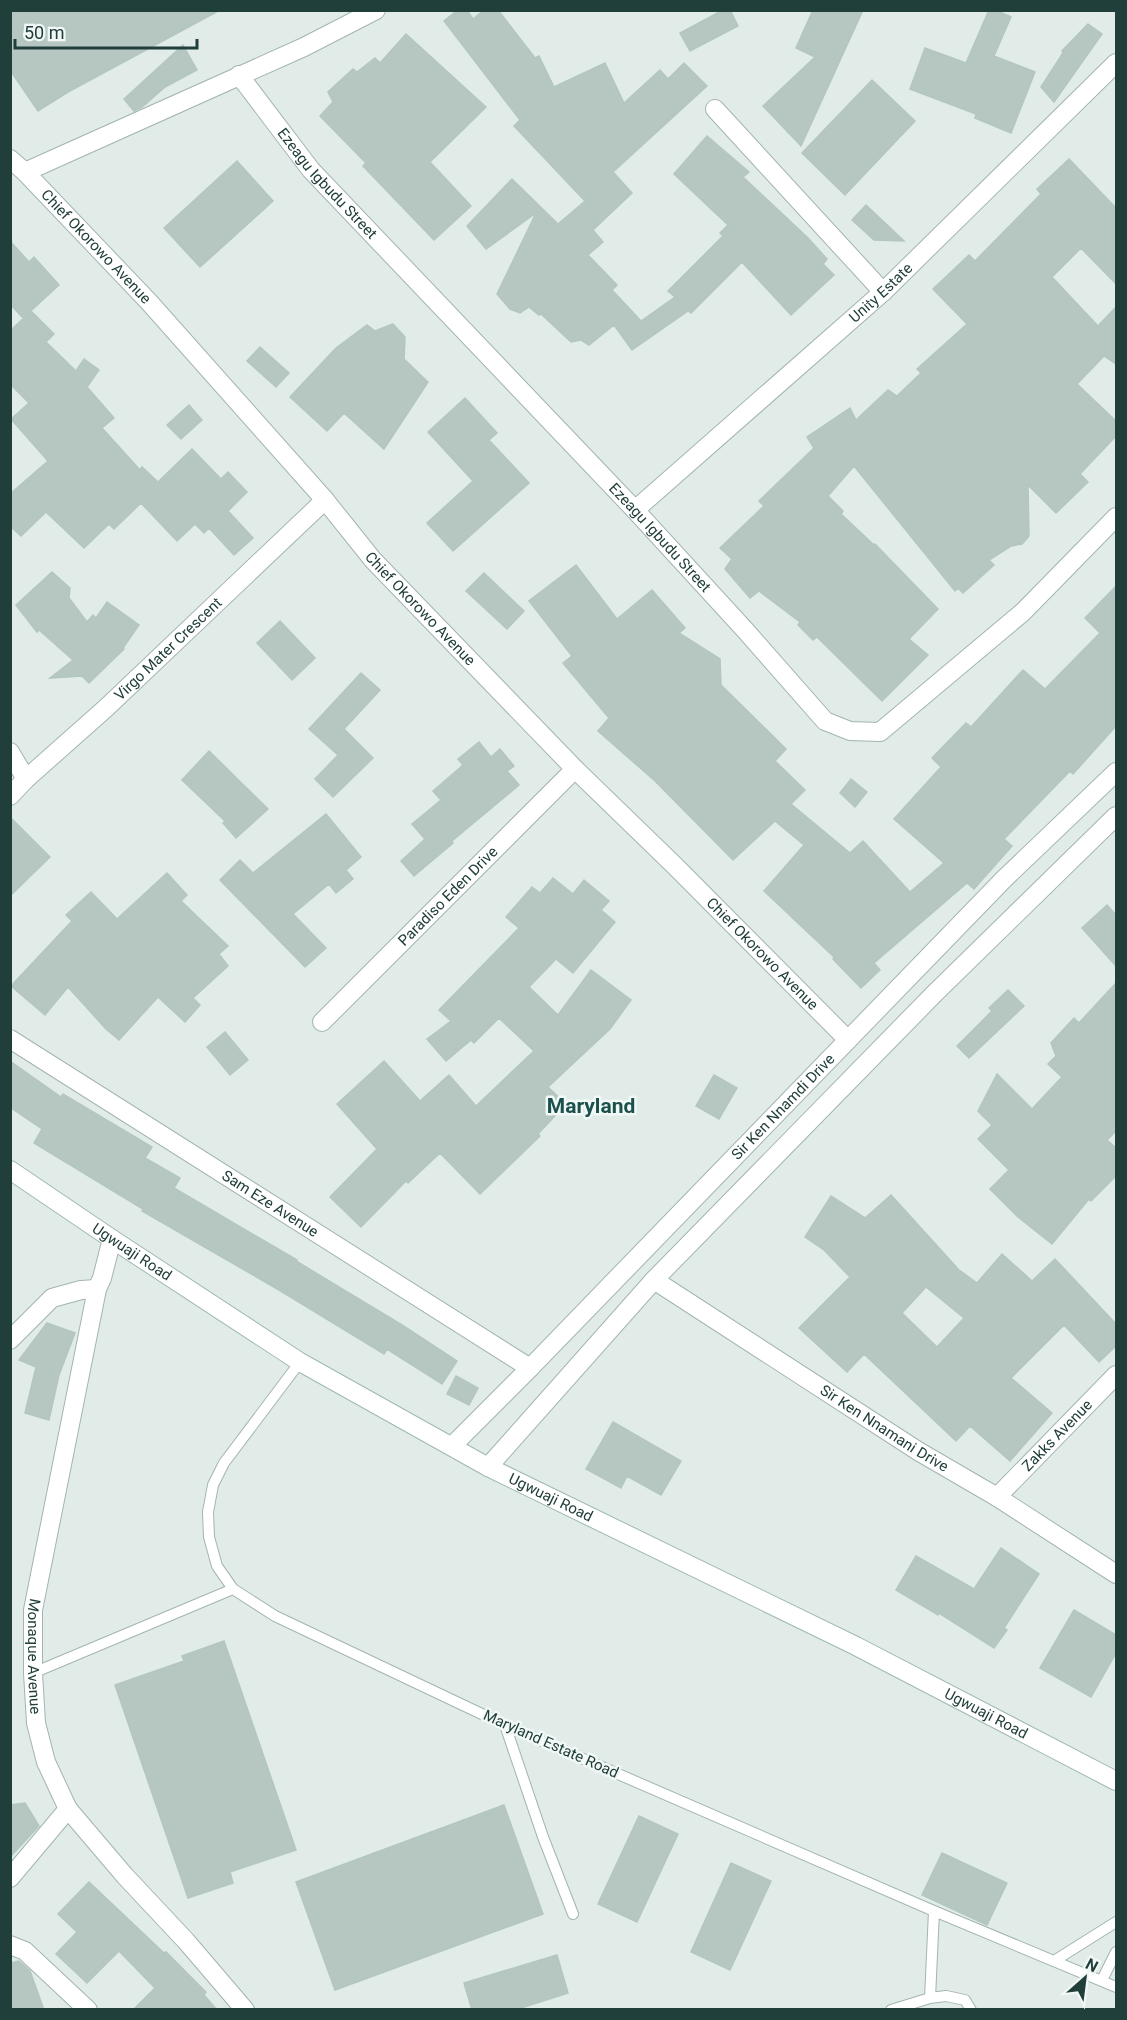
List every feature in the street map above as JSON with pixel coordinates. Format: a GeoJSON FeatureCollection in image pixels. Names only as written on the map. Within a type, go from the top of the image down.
{"type":"FeatureCollection","features":[{"type":"Feature","properties":{"kind":"street"},"geometry":{"type":"LineString","coordinates":[[25,172],[304,47],[376,10]]}},
{"type":"Feature","properties":{"kind":"street","name":"Unity Estate"},"geometry":{"type":"LineString","coordinates":[[635,510],[883,292],[1116,63]]}},
{"type":"Feature","properties":{"kind":"street","name":"Ezeagu Igbudu Street"},"geometry":{"type":"LineString","coordinates":[[239,75],[311,170],[635,510],[825,721],[850,731],[880,732],[1023,612],[1116,517]]}},
{"type":"Feature","properties":{"kind":"street"},"geometry":{"type":"LineString","coordinates":[[715,109],[883,292]]}},
{"type":"Feature","properties":{"kind":"street","name":"Chief Okorowo Avenue"},"geometry":{"type":"LineString","coordinates":[[10,159],[148,302],[325,500],[374,560],[575,769],[848,1040]]}},
{"type":"Feature","properties":{"kind":"street","name":"Virgo Mater Crescent"},"geometry":{"type":"LineString","coordinates":[[10,796],[325,500]]}},
{"type":"Feature","properties":{"kind":"street"},"geometry":{"type":"LineString","coordinates":[[10,752],[26,779]]}},
{"type":"Feature","properties":{"kind":"street","name":"Paradiso Eden Drive"},"geometry":{"type":"LineString","coordinates":[[321,1022],[575,769]]}},
{"type":"Feature","properties":{"kind":"street","name":"Sir Ken Nnamdi Drive"},"geometry":{"type":"LineString","coordinates":[[452,1446],[1004,879],[1116,772]]}},
{"type":"Feature","properties":{"kind":"street","name":"Sir Ken Nnamdi Drive"},"geometry":{"type":"LineString","coordinates":[[488,1467],[654,1280],[934,994],[1116,816]]}},
{"type":"Feature","properties":{"kind":"street"},"geometry":{"type":"LineString","coordinates":[[1004,879],[1029,901]]}},
{"type":"Feature","properties":{"kind":"street","name":"Sam Eze Avenue"},"geometry":{"type":"LineString","coordinates":[[10,1039],[530,1368]]}},
{"type":"Feature","properties":{"kind":"street","name":"Ugwuaji Road"},"geometry":{"type":"LineString","coordinates":[[10,1170],[300,1362],[488,1467],[856,1646],[1116,1781]]}},
{"type":"Feature","properties":{"kind":"street","name":"Monaque Avenue"},"geometry":{"type":"LineString","coordinates":[[112,1239],[97,1289],[33,1610],[36,1723],[46,1762],[68,1809],[245,2010]]}},
{"type":"Feature","properties":{"kind":"street","name":"Sir Ken Nnamani Drive"},"geometry":{"type":"LineString","coordinates":[[654,1280],[918,1451],[997,1497],[1116,1574]]}},
{"type":"Feature","properties":{"kind":"street"},"geometry":{"type":"LineString","coordinates":[[10,1340],[52,1298],[81,1290],[97,1289]]}},
{"type":"Feature","properties":{"kind":"street","name":"Zakks Avenue"},"geometry":{"type":"LineString","coordinates":[[997,1497],[1116,1375]]}},
{"type":"Feature","properties":{"kind":"street"},"geometry":{"type":"LineString","coordinates":[[10,1878],[68,1809]]}},
{"type":"Feature","properties":{"kind":"street"},"geometry":{"type":"LineString","coordinates":[[10,1945],[25,1951],[88,2010]]}},
{"type":"Feature","properties":{"kind":"lane","name":"Maryland Estate Road"},"geometry":{"type":"LineString","coordinates":[[300,1362],[224,1463],[213,1485],[208,1512],[209,1537],[217,1566],[233,1589],[275,1616],[505,1725],[934,1911],[1116,1987]]}},
{"type":"Feature","properties":{"kind":"lane"},"geometry":{"type":"LineString","coordinates":[[33,1673],[233,1589]]}},
{"type":"Feature","properties":{"kind":"lane"},"geometry":{"type":"LineString","coordinates":[[505,1725],[543,1837],[573,1914]]}},
{"type":"Feature","properties":{"kind":"lane"},"geometry":{"type":"LineString","coordinates":[[930,1998],[934,1911]]}},
{"type":"Feature","properties":{"kind":"lane"},"geometry":{"type":"LineString","coordinates":[[1054,1961],[1116,1922]]}},
{"type":"Feature","properties":{"kind":"lane"},"geometry":{"type":"LineString","coordinates":[[1102,1980],[1116,1952]]}},
{"type":"Feature","properties":{"kind":"lane"},"geometry":{"type":"LineString","coordinates":[[891,2010],[930,1998],[946,1996],[965,2000],[971,2010]]}},
{"type":"Feature","properties":{"kind":"building"},"geometry":{"type":"Polygon","coordinates":[[[10,10],[220,10],[68,92],[38,111],[10,70],[10,10]]]}},
{"type":"Feature","properties":{"kind":"building"},"geometry":{"type":"Polygon","coordinates":[[[458,10],[467,10],[473,19],[484,10],[498,10],[535,58],[539,56],[554,87],[605,63],[624,103],[660,70],[668,79],[684,63],[707,86],[613,172],[632,193],[593,230],[603,242],[588,255],[617,285],[612,290],[641,321],[675,297],[668,291],[723,236],[720,233],[728,225],[674,174],[707,136],[749,172],[743,177],[808,238],[827,259],[823,264],[834,275],[791,315],[742,262],[691,313],[688,311],[632,350],[614,325],[589,345],[581,340],[571,342],[541,314],[539,315],[529,307],[520,313],[510,309],[497,294],[536,213],[486,249],[467,226],[512,179],[558,224],[585,201],[514,126],[520,120],[444,21],[458,10]]]}},
{"type":"Feature","properties":{"kind":"building"},"geometry":{"type":"Polygon","coordinates":[[[723,10],[730,10],[738,26],[690,51],[680,33],[723,10]]]}},
{"type":"Feature","properties":{"kind":"building"},"geometry":{"type":"Polygon","coordinates":[[[813,10],[863,10],[801,146],[763,106],[815,57],[796,48],[813,10]]]}},
{"type":"Feature","properties":{"kind":"building"},"geometry":{"type":"Polygon","coordinates":[[[989,10],[995,10],[1011,17],[994,56],[1035,72],[1011,133],[975,118],[976,114],[910,89],[925,48],[966,63],[989,10]]]}},
{"type":"Feature","properties":{"kind":"building"},"geometry":{"type":"Polygon","coordinates":[[[1088,24],[1102,34],[1054,102],[1041,87],[1063,53],[1062,51],[1088,24]]]}},
{"type":"Feature","properties":{"kind":"building"},"geometry":{"type":"Polygon","coordinates":[[[406,34],[486,107],[430,162],[471,206],[434,240],[363,166],[366,163],[320,116],[333,102],[328,92],[353,69],[357,72],[375,58],[380,63],[406,34]]]}},
{"type":"Feature","properties":{"kind":"building"},"geometry":{"type":"Polygon","coordinates":[[[183,45],[197,70],[165,87],[134,111],[124,99],[183,45]]]}},
{"type":"Feature","properties":{"kind":"building"},"geometry":{"type":"Polygon","coordinates":[[[872,80],[915,121],[845,195],[802,153],[872,80]]]}},
{"type":"Feature","properties":{"kind":"building"},"geometry":{"type":"Polygon","coordinates":[[[1069,159],[1116,208],[1116,284],[1081,248],[1052,277],[1098,326],[1116,307],[1116,364],[1104,356],[1077,384],[1116,421],[1116,436],[1080,474],[1088,482],[1056,513],[1028,485],[1029,536],[1022,544],[1011,546],[989,560],[994,565],[963,593],[958,588],[955,591],[854,466],[828,496],[843,511],[841,514],[875,544],[938,609],[909,639],[928,655],[882,701],[817,637],[813,640],[798,625],[800,622],[759,591],[750,598],[725,569],[732,559],[720,548],[764,506],[759,501],[814,448],[807,437],[850,408],[856,420],[888,390],[897,396],[921,373],[917,369],[967,324],[933,289],[969,255],[975,261],[1041,194],[1037,189],[1069,159]]]}},
{"type":"Feature","properties":{"kind":"building"},"geometry":{"type":"Polygon","coordinates":[[[237,161],[273,201],[200,267],[164,228],[237,161]]]}},
{"type":"Feature","properties":{"kind":"building"},"geometry":{"type":"Polygon","coordinates":[[[866,205],[904,241],[874,240],[852,220],[866,205]]]}},
{"type":"Feature","properties":{"kind":"building"},"geometry":{"type":"Polygon","coordinates":[[[10,241],[29,262],[34,257],[59,285],[23,318],[10,304],[10,241]]]}},
{"type":"Feature","properties":{"kind":"building"},"geometry":{"type":"Polygon","coordinates":[[[31,311],[54,334],[46,342],[76,371],[84,359],[99,370],[87,387],[114,418],[102,428],[140,470],[142,467],[158,482],[192,449],[221,479],[228,472],[247,492],[228,511],[253,538],[234,555],[209,528],[204,533],[195,524],[177,541],[141,503],[114,529],[109,524],[84,548],[46,512],[21,536],[10,526],[10,494],[48,461],[11,419],[29,403],[10,384],[10,331],[31,311]]]}},
{"type":"Feature","properties":{"kind":"building"},"geometry":{"type":"Polygon","coordinates":[[[393,324],[405,337],[404,359],[428,382],[384,449],[344,413],[327,431],[290,397],[336,348],[367,325],[375,331],[393,324]]]}},
{"type":"Feature","properties":{"kind":"building"},"geometry":{"type":"Polygon","coordinates":[[[260,347],[289,373],[276,387],[247,361],[260,347]]]}},
{"type":"Feature","properties":{"kind":"building"},"geometry":{"type":"Polygon","coordinates":[[[465,398],[497,433],[489,440],[529,483],[453,551],[427,523],[473,481],[428,432],[465,398]]]}},
{"type":"Feature","properties":{"kind":"building"},"geometry":{"type":"Polygon","coordinates":[[[189,405],[202,420],[181,439],[167,425],[189,405]]]}},
{"type":"Feature","properties":{"kind":"building"},"geometry":{"type":"Polygon","coordinates":[[[576,565],[617,619],[652,590],[685,628],[679,633],[720,659],[721,685],[786,749],[775,761],[805,790],[791,804],[850,853],[863,841],[910,892],[944,863],[894,819],[941,767],[932,758],[966,723],[971,727],[1023,670],[1045,689],[1100,633],[1085,618],[1116,586],[1116,726],[1073,774],[1070,771],[1004,839],[1012,846],[974,889],[967,883],[874,963],[880,970],[861,988],[833,959],[834,957],[764,891],[804,845],[775,821],[733,860],[655,781],[598,731],[609,718],[563,663],[572,656],[529,601],[576,565]]]}},
{"type":"Feature","properties":{"kind":"building"},"geometry":{"type":"Polygon","coordinates":[[[52,572],[70,588],[69,598],[87,622],[93,615],[96,618],[107,602],[139,625],[124,649],[89,683],[82,676],[50,678],[73,660],[39,630],[37,632],[16,605],[52,572]]]}},
{"type":"Feature","properties":{"kind":"building"},"geometry":{"type":"Polygon","coordinates":[[[484,573],[524,611],[507,629],[466,591],[484,573]]]}},
{"type":"Feature","properties":{"kind":"building"},"geometry":{"type":"Polygon","coordinates":[[[280,621],[315,658],[292,680],[257,643],[280,621]]]}},
{"type":"Feature","properties":{"kind":"building"},"geometry":{"type":"Polygon","coordinates":[[[361,673],[380,690],[344,729],[373,758],[333,797],[315,779],[338,755],[309,729],[361,673]]]}},
{"type":"Feature","properties":{"kind":"building"},"geometry":{"type":"Polygon","coordinates":[[[479,742],[491,757],[500,749],[514,766],[507,771],[519,785],[414,876],[401,861],[425,839],[412,824],[441,800],[433,791],[463,765],[458,759],[479,742]]]}},
{"type":"Feature","properties":{"kind":"building"},"geometry":{"type":"Polygon","coordinates":[[[209,751],[268,809],[236,838],[223,823],[225,821],[182,780],[209,751]]]}},
{"type":"Feature","properties":{"kind":"building"},"geometry":{"type":"Polygon","coordinates":[[[851,779],[867,792],[855,807],[840,793],[851,779]]]}},
{"type":"Feature","properties":{"kind":"building"},"geometry":{"type":"Polygon","coordinates":[[[326,814],[361,857],[346,870],[353,879],[336,893],[329,884],[293,914],[326,948],[305,967],[220,880],[240,860],[253,873],[326,814]]]}},
{"type":"Feature","properties":{"kind":"building"},"geometry":{"type":"Polygon","coordinates":[[[10,817],[50,857],[10,896],[10,817]]]}},
{"type":"Feature","properties":{"kind":"building"},"geometry":{"type":"Polygon","coordinates":[[[167,873],[187,895],[181,901],[228,946],[219,954],[228,966],[193,998],[200,1005],[185,1022],[158,997],[119,1040],[68,987],[45,1015],[11,986],[72,921],[66,915],[91,892],[117,919],[167,873]]]}},
{"type":"Feature","properties":{"kind":"building"},"geometry":{"type":"Polygon","coordinates":[[[553,878],[573,894],[584,880],[609,901],[601,910],[615,922],[573,973],[556,959],[529,987],[558,1015],[591,970],[631,1000],[610,1029],[548,1087],[566,1104],[538,1134],[540,1136],[480,1194],[440,1153],[408,1183],[406,1181],[361,1227],[330,1197],[377,1149],[337,1104],[384,1061],[420,1101],[449,1075],[476,1106],[534,1051],[499,1018],[474,1043],[471,1040],[446,1061],[427,1039],[451,1021],[439,1010],[519,928],[506,917],[532,887],[540,893],[553,878]]]}},
{"type":"Feature","properties":{"kind":"building"},"geometry":{"type":"Polygon","coordinates":[[[1107,905],[1116,915],[1116,966],[1082,928],[1107,905]]]}},
{"type":"Feature","properties":{"kind":"building"},"geometry":{"type":"Polygon","coordinates":[[[1116,983],[1116,1131],[1107,1140],[1116,1148],[1116,1176],[1091,1201],[1089,1199],[1052,1244],[1018,1217],[990,1189],[1009,1170],[978,1139],[992,1125],[978,1111],[997,1074],[1032,1109],[1062,1077],[1048,1064],[1056,1056],[1051,1043],[1074,1018],[1079,1023],[1116,983]]]}},
{"type":"Feature","properties":{"kind":"building"},"geometry":{"type":"Polygon","coordinates":[[[1008,990],[1024,1006],[969,1058],[957,1046],[992,1011],[989,1008],[1008,990]]]}},
{"type":"Feature","properties":{"kind":"building"},"geometry":{"type":"Polygon","coordinates":[[[225,1032],[248,1060],[230,1075],[207,1047],[225,1032]]]}},
{"type":"Feature","properties":{"kind":"building"},"geometry":{"type":"Polygon","coordinates":[[[10,1061],[61,1097],[63,1094],[152,1147],[145,1158],[180,1178],[174,1188],[297,1260],[457,1361],[442,1384],[387,1349],[384,1354],[142,1211],[143,1209],[34,1143],[42,1129],[10,1107],[10,1061]]]}},
{"type":"Feature","properties":{"kind":"building"},"geometry":{"type":"Polygon","coordinates":[[[714,1075],[737,1088],[719,1119],[696,1106],[714,1075]]]}},
{"type":"Feature","properties":{"kind":"building"},"geometry":{"type":"Polygon","coordinates":[[[891,1195],[959,1270],[977,1283],[1002,1254],[1032,1281],[1055,1259],[1116,1324],[1116,1346],[1099,1362],[1064,1325],[1011,1378],[1052,1413],[1010,1461],[970,1426],[956,1441],[864,1354],[847,1372],[799,1328],[850,1277],[824,1250],[805,1237],[831,1196],[865,1218],[891,1195]],[[926,1287],[902,1313],[937,1347],[964,1318],[926,1287]]]}},
{"type":"Feature","properties":{"kind":"building"},"geometry":{"type":"Polygon","coordinates":[[[47,1323],[75,1333],[59,1375],[49,1420],[25,1413],[36,1367],[19,1360],[47,1323]]]}},
{"type":"Feature","properties":{"kind":"building"},"geometry":{"type":"Polygon","coordinates":[[[456,1376],[478,1388],[469,1405],[447,1394],[456,1376]]]}},
{"type":"Feature","properties":{"kind":"building"},"geometry":{"type":"Polygon","coordinates":[[[613,1422],[681,1461],[661,1495],[627,1476],[621,1488],[586,1469],[613,1422]]]}},
{"type":"Feature","properties":{"kind":"building"},"geometry":{"type":"Polygon","coordinates":[[[1001,1548],[1039,1574],[1004,1628],[1007,1630],[994,1648],[939,1613],[938,1615],[896,1590],[916,1556],[974,1589],[1001,1548]]]}},
{"type":"Feature","properties":{"kind":"building"},"geometry":{"type":"Polygon","coordinates":[[[1074,1610],[1116,1635],[1116,1653],[1091,1697],[1040,1668],[1074,1610]]]}},
{"type":"Feature","properties":{"kind":"building"},"geometry":{"type":"Polygon","coordinates":[[[224,1641],[296,1850],[230,1872],[233,1883],[188,1898],[115,1685],[184,1661],[182,1656],[224,1641]]]}},
{"type":"Feature","properties":{"kind":"building"},"geometry":{"type":"Polygon","coordinates":[[[25,1803],[39,1826],[10,1857],[10,1805],[25,1803]]]}},
{"type":"Feature","properties":{"kind":"building"},"geometry":{"type":"Polygon","coordinates":[[[504,1805],[543,1914],[335,1990],[296,1882],[504,1805]]]}},
{"type":"Feature","properties":{"kind":"building"},"geometry":{"type":"Polygon","coordinates":[[[639,1816],[678,1834],[637,1922],[598,1904],[639,1816]]]}},
{"type":"Feature","properties":{"kind":"building"},"geometry":{"type":"Polygon","coordinates":[[[942,1853],[1007,1883],[987,1925],[922,1895],[942,1853]]]}},
{"type":"Feature","properties":{"kind":"building"},"geometry":{"type":"Polygon","coordinates":[[[731,1863],[771,1881],[730,1970],[691,1952],[731,1863]]]}},
{"type":"Feature","properties":{"kind":"building"},"geometry":{"type":"Polygon","coordinates":[[[89,1882],[206,1992],[204,1995],[217,2010],[133,2010],[155,1988],[119,1951],[87,1983],[56,1954],[77,1932],[58,1914],[89,1882]]]}},
{"type":"Feature","properties":{"kind":"building"},"geometry":{"type":"Polygon","coordinates":[[[557,1955],[568,1993],[515,2010],[472,2010],[464,1983],[557,1955]]]}},
{"type":"Feature","properties":{"kind":"building"},"geometry":{"type":"Polygon","coordinates":[[[19,1961],[30,1971],[44,2010],[10,2010],[10,1963],[19,1961]]]}},
{"type":"Feature","properties":{"kind":"district","name":"Maryland"},"geometry":{"type":"Point","coordinates":[591,1106]}}]}
